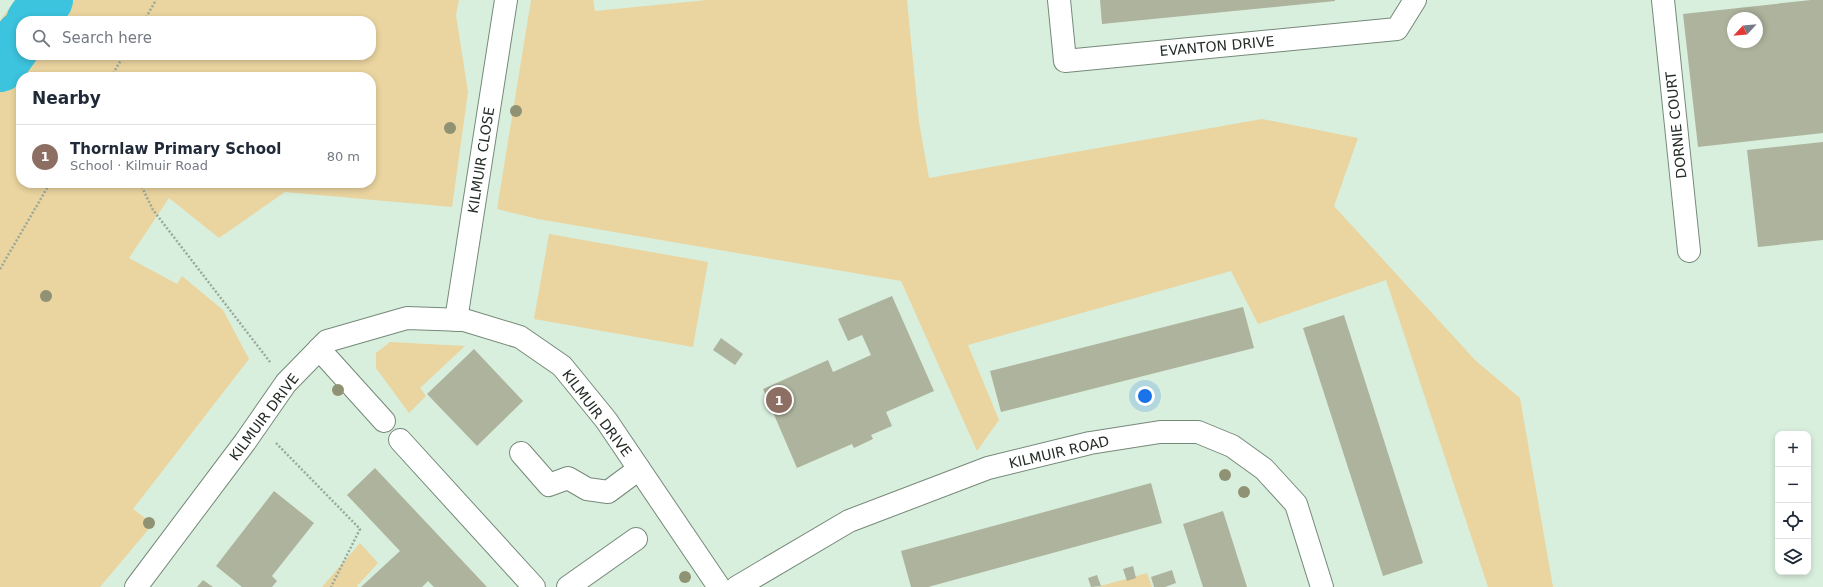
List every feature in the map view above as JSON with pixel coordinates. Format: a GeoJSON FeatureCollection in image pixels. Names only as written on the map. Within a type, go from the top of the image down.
{"type":"FeatureCollection","features":[{"type":"Feature","properties":{"kind":"street","name":"KILMUIR CLOSE"},"geometry":{"type":"LineString","coordinates":[[456,320],[506,0]]}},
{"type":"Feature","properties":{"kind":"street","name":"EVANTON DRIVE"},"geometry":{"type":"LineString","coordinates":[[1059,0],[1065,60],[1397,29],[1415,0]]}},
{"type":"Feature","properties":{"kind":"street","name":"DORNIE COURT"},"geometry":{"type":"LineString","coordinates":[[1663,0],[1689,251]]}},
{"type":"Feature","properties":{"kind":"street","name":"KILMUIR DRIVE"},"geometry":{"type":"LineString","coordinates":[[136,587],[286,383],[327,341],[407,318],[464,320],[520,337],[562,366],[606,420],[719,587]]}},
{"type":"Feature","properties":{"kind":"street"},"geometry":{"type":"LineString","coordinates":[[319,349],[384,421]]}},
{"type":"Feature","properties":{"kind":"street","name":"KILMUIR ROAD"},"geometry":{"type":"LineString","coordinates":[[737,587],[849,521],[988,468],[1090,443],[1160,432],[1198,432],[1232,446],[1264,469],[1296,504],[1322,587]]}},
{"type":"Feature","properties":{"kind":"street"},"geometry":{"type":"LineString","coordinates":[[400,440],[534,587]]}},
{"type":"Feature","properties":{"kind":"street"},"geometry":{"type":"LineString","coordinates":[[521,453],[550,485],[568,478],[587,489],[608,492],[639,469]]}},
{"type":"Feature","properties":{"kind":"street"},"geometry":{"type":"LineString","coordinates":[[568,587],[636,539]]}},
{"type":"Feature","properties":{"kind":"path"},"geometry":{"type":"LineString","coordinates":[[147,16],[156,0]]}},
{"type":"Feature","properties":{"kind":"path"},"geometry":{"type":"LineString","coordinates":[[114,72],[121,60]]}},
{"type":"Feature","properties":{"kind":"path"},"geometry":{"type":"LineString","coordinates":[[0,269],[47,188]]}},
{"type":"Feature","properties":{"kind":"path"},"geometry":{"type":"LineString","coordinates":[[142,188],[153,210],[286,383]]}},
{"type":"Feature","properties":{"kind":"path"},"geometry":{"type":"LineString","coordinates":[[257,424],[360,529],[331,587]]}},
{"type":"Feature","properties":{"kind":"shaded area"},"geometry":{"type":"Polygon","coordinates":[[[15,0],[459,0],[456,15],[468,92],[452,207],[285,192],[219,238],[169,198],[129,258],[177,284],[182,276],[223,310],[249,359],[133,509],[153,524],[100,587],[0,587],[0,21],[15,0]]]}},
{"type":"Feature","properties":{"kind":"shaded area"},"geometry":{"type":"Polygon","coordinates":[[[531,0],[593,0],[595,11],[707,0],[907,0],[919,122],[929,178],[1262,119],[1358,138],[1334,206],[1476,361],[1520,398],[1553,587],[1488,587],[1386,280],[1258,324],[1231,271],[968,345],[999,420],[977,451],[901,281],[538,219],[497,209],[531,0]]]}},
{"type":"Feature","properties":{"kind":"shaded area"},"geometry":{"type":"Polygon","coordinates":[[[549,234],[708,262],[693,347],[534,319],[549,234]]]}},
{"type":"Feature","properties":{"kind":"shaded area"},"geometry":{"type":"Polygon","coordinates":[[[390,342],[465,346],[420,388],[426,396],[409,413],[376,368],[376,353],[390,342]]]}},
{"type":"Feature","properties":{"kind":"shaded area"},"geometry":{"type":"Polygon","coordinates":[[[360,543],[378,563],[357,586],[358,587],[322,587],[360,543]]]}},
{"type":"Feature","properties":{"kind":"shaded area"},"geometry":{"type":"Polygon","coordinates":[[[1147,573],[1152,587],[1097,587],[1147,573]]]}},
{"type":"Feature","properties":{"kind":"building"},"geometry":{"type":"Polygon","coordinates":[[[1100,0],[1335,0],[1335,1],[1102,24],[1100,0]]]}},
{"type":"Feature","properties":{"kind":"building"},"geometry":{"type":"Polygon","coordinates":[[[1823,0],[1823,133],[1698,147],[1683,14],[1823,0]]]}},
{"type":"Feature","properties":{"kind":"building"},"geometry":{"type":"Polygon","coordinates":[[[1823,142],[1823,240],[1758,247],[1747,150],[1823,142]]]}},
{"type":"Feature","properties":{"kind":"building"},"geometry":{"type":"Polygon","coordinates":[[[892,296],[934,391],[886,412],[892,426],[871,435],[873,439],[854,448],[852,444],[797,468],[763,389],[828,360],[833,372],[871,355],[862,335],[848,341],[838,319],[892,296]]]}},
{"type":"Feature","properties":{"kind":"building"},"geometry":{"type":"Polygon","coordinates":[[[1243,307],[1254,348],[1001,412],[990,371],[1243,307]]]}},
{"type":"Feature","properties":{"kind":"building"},"geometry":{"type":"Polygon","coordinates":[[[1344,315],[1423,563],[1383,576],[1303,328],[1344,315]]]}},
{"type":"Feature","properties":{"kind":"building"},"geometry":{"type":"Polygon","coordinates":[[[721,338],[743,354],[735,365],[713,350],[721,338]]]}},
{"type":"Feature","properties":{"kind":"building"},"geometry":{"type":"Polygon","coordinates":[[[474,349],[523,401],[477,446],[427,394],[474,349]]]}},
{"type":"Feature","properties":{"kind":"building"},"geometry":{"type":"Polygon","coordinates":[[[375,468],[487,587],[434,587],[428,581],[422,587],[361,587],[400,551],[347,495],[375,468]]]}},
{"type":"Feature","properties":{"kind":"building"},"geometry":{"type":"Polygon","coordinates":[[[1151,483],[1162,523],[928,587],[911,587],[901,551],[1151,483]]]}},
{"type":"Feature","properties":{"kind":"building"},"geometry":{"type":"Polygon","coordinates":[[[274,491],[314,523],[272,576],[277,581],[272,587],[242,587],[216,566],[274,491]]]}},
{"type":"Feature","properties":{"kind":"building"},"geometry":{"type":"Polygon","coordinates":[[[1223,511],[1247,587],[1203,587],[1183,524],[1223,511]]]}},
{"type":"Feature","properties":{"kind":"building"},"geometry":{"type":"Polygon","coordinates":[[[1133,566],[1136,578],[1127,581],[1123,569],[1133,566]]]}},
{"type":"Feature","properties":{"kind":"building"},"geometry":{"type":"Polygon","coordinates":[[[1172,570],[1176,583],[1165,587],[1154,587],[1151,577],[1172,570]]]}},
{"type":"Feature","properties":{"kind":"building"},"geometry":{"type":"Polygon","coordinates":[[[1097,575],[1101,586],[1091,587],[1088,578],[1097,575]]]}},
{"type":"Feature","properties":{"kind":"building"},"geometry":{"type":"Polygon","coordinates":[[[203,580],[213,587],[197,587],[203,580]]]}},
{"type":"Feature","properties":{"kind":"waterway"},"geometry":{"type":"LineString","coordinates":[[36,16],[47,0]]}},
{"type":"Feature","properties":{"kind":"waterway"},"geometry":{"type":"LineString","coordinates":[[0,66],[16,44]]}},
{"type":"Feature","properties":{"kind":"place","name":"Thornlaw Primary School"},"geometry":{"type":"Point","coordinates":[779,400]}}]}
